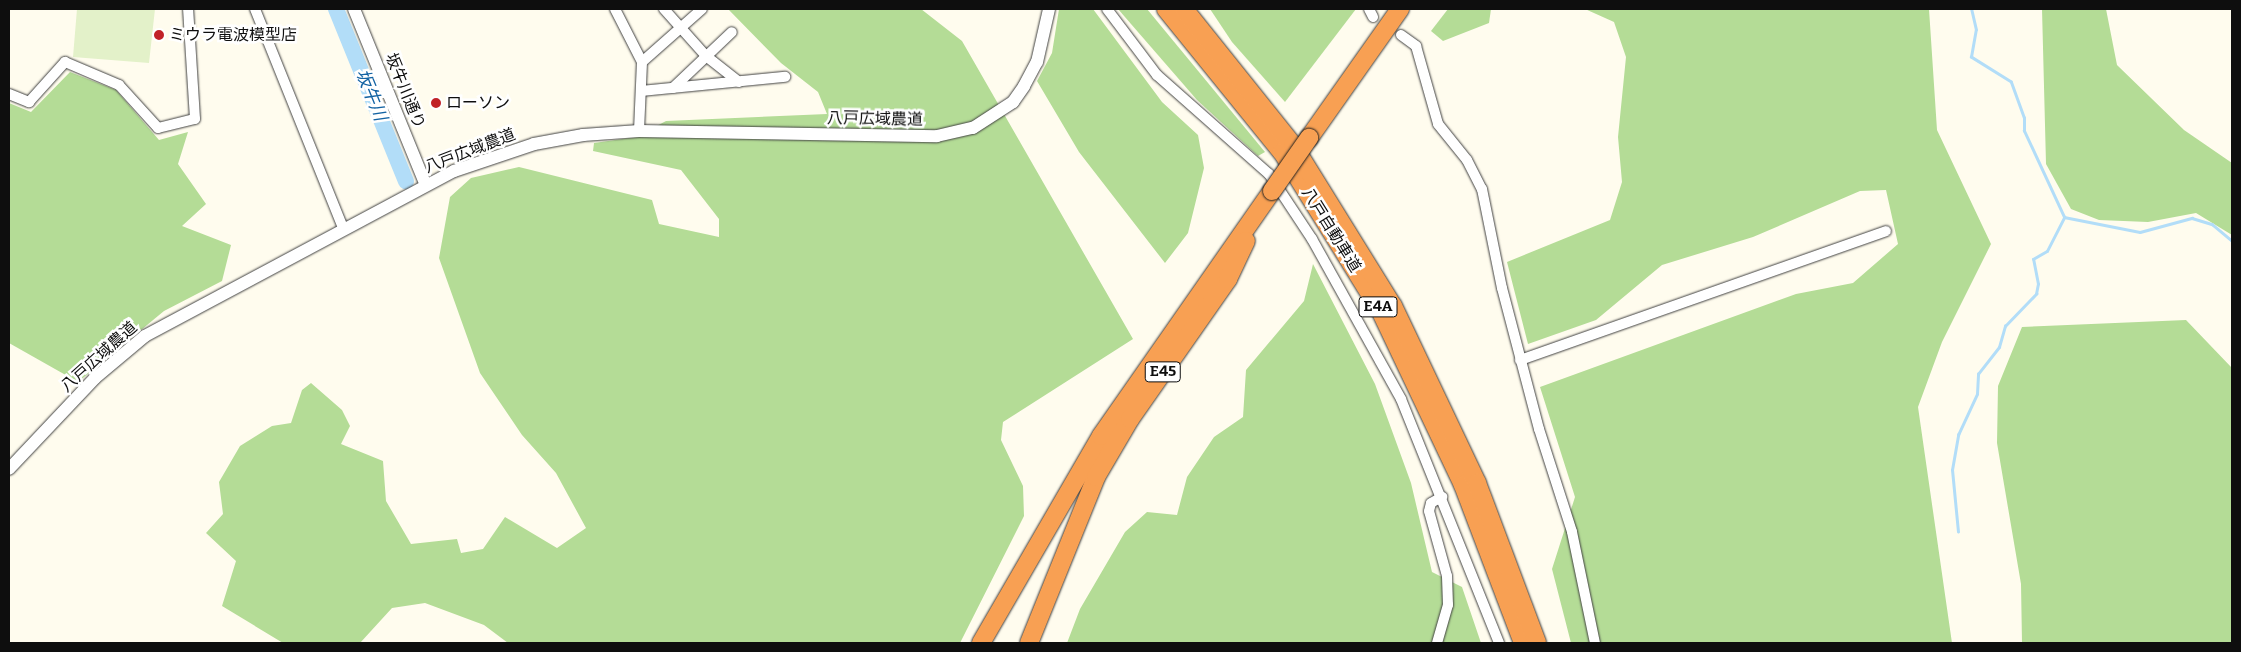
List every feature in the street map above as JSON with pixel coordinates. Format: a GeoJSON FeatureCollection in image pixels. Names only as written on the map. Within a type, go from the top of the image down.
{"type":"FeatureCollection","features":[{"type":"Feature","properties":{"kind":"highway","name":"八戸自動車道"},"geometry":{"type":"LineString","coordinates":[[1166,9],[1282,152],[1380,310],[1463,485],[1523,643]]}},
{"type":"Feature","properties":{"kind":"highway","name":"八戸自動車道"},"geometry":{"type":"LineString","coordinates":[[1184,9],[1293,145],[1393,306],[1477,483],[1537,643]]}},
{"type":"Feature","properties":{"kind":"highway","name":"E45"},"geometry":{"type":"LineString","coordinates":[[1049,525],[1101,436],[1400,9]]}},
{"type":"Feature","properties":{"kind":"highway","name":"E45"},"geometry":{"type":"LineString","coordinates":[[1066,546],[1113,448],[1228,278],[1268,196]]}},
{"type":"Feature","properties":{"kind":"highway"},"geometry":{"type":"LineString","coordinates":[[981,643],[1049,525]]}},
{"type":"Feature","properties":{"kind":"highway"},"geometry":{"type":"LineString","coordinates":[[991,643],[1049,525]]}},
{"type":"Feature","properties":{"kind":"highway"},"geometry":{"type":"LineString","coordinates":[[1029,643],[1066,546]]}},
{"type":"Feature","properties":{"kind":"highway"},"geometry":{"type":"LineString","coordinates":[[1038,643],[1066,546]]}},
{"type":"Feature","properties":{"kind":"street"},"geometry":{"type":"LineString","coordinates":[[9,94],[29,102],[65,62],[119,85],[158,128],[195,119],[188,9]]}},
{"type":"Feature","properties":{"kind":"street"},"geometry":{"type":"LineString","coordinates":[[255,9],[343,228]]}},
{"type":"Feature","properties":{"kind":"street","name":"坂牛川通り"},"geometry":{"type":"LineString","coordinates":[[354,9],[426,185]]}},
{"type":"Feature","properties":{"kind":"street"},"geometry":{"type":"LineString","coordinates":[[615,9],[642,62],[639,131]]}},
{"type":"Feature","properties":{"kind":"street"},"geometry":{"type":"LineString","coordinates":[[664,9],[706,56],[739,82]]}},
{"type":"Feature","properties":{"kind":"street"},"geometry":{"type":"LineString","coordinates":[[642,62],[702,9]]}},
{"type":"Feature","properties":{"kind":"street","name":"八戸広域農道"},"geometry":{"type":"LineString","coordinates":[[9,469],[95,378],[145,336],[343,228],[426,185],[488,157],[534,144],[639,131],[937,136],[973,128],[1013,102],[1024,86],[1037,62],[1049,9]]}},
{"type":"Feature","properties":{"kind":"street"},"geometry":{"type":"LineString","coordinates":[[1107,9],[1157,75],[1259,165],[1286,197],[1401,399],[1442,497],[1499,643]]}},
{"type":"Feature","properties":{"kind":"street"},"geometry":{"type":"LineString","coordinates":[[673,88],[732,32]]}},
{"type":"Feature","properties":{"kind":"street"},"geometry":{"type":"LineString","coordinates":[[1401,36],[1416,46],[1438,124],[1467,160],[1482,189],[1520,360],[1572,532],[1595,643]]}},
{"type":"Feature","properties":{"kind":"street"},"geometry":{"type":"LineString","coordinates":[[641,91],[784,77]]}},
{"type":"Feature","properties":{"kind":"street"},"geometry":{"type":"LineString","coordinates":[[1520,360],[1886,231]]}},
{"type":"Feature","properties":{"kind":"street"},"geometry":{"type":"LineString","coordinates":[[1437,643],[1448,605],[1446,576],[1429,511],[1431,503],[1442,497]]}},
{"type":"Feature","properties":{"kind":"green space"},"geometry":{"type":"Polygon","coordinates":[[[77,9],[155,9],[149,63],[73,57],[77,9]]]}},
{"type":"Feature","properties":{"kind":"green space"},"geometry":{"type":"Polygon","coordinates":[[[728,9],[921,9],[962,41],[1133,339],[1003,422],[1001,440],[1023,486],[1024,516],[960,643],[508,643],[484,625],[425,603],[392,608],[360,643],[283,643],[222,606],[236,561],[206,533],[223,514],[219,482],[240,446],[272,426],[291,423],[302,390],[311,383],[342,410],[350,426],[341,444],[383,461],[386,501],[411,544],[457,539],[461,553],[483,549],[505,517],[557,548],[586,528],[556,473],[522,435],[480,373],[439,258],[450,197],[471,178],[519,167],[652,200],[659,224],[719,237],[719,219],[681,170],[593,151],[594,143],[636,137],[666,121],[827,114],[818,92],[781,63],[728,9]]]}},
{"type":"Feature","properties":{"kind":"green space"},"geometry":{"type":"Polygon","coordinates":[[[1059,9],[1093,9],[1162,102],[1198,135],[1204,168],[1188,233],[1165,263],[1079,152],[1037,81],[1052,53],[1059,9]]]}},
{"type":"Feature","properties":{"kind":"green space"},"geometry":{"type":"Polygon","coordinates":[[[1118,9],[1147,9],[1265,152],[1258,156],[1197,100],[1118,9]]]}},
{"type":"Feature","properties":{"kind":"green space"},"geometry":{"type":"Polygon","coordinates":[[[1210,9],[1356,9],[1285,102],[1232,42],[1210,9]]]}},
{"type":"Feature","properties":{"kind":"green space"},"geometry":{"type":"Polygon","coordinates":[[[1448,9],[1491,9],[1489,23],[1443,41],[1431,31],[1448,9]]]}},
{"type":"Feature","properties":{"kind":"green space"},"geometry":{"type":"Polygon","coordinates":[[[1585,9],[1929,9],[1937,130],[1991,244],[1942,342],[1918,407],[1952,643],[1571,643],[1552,569],[1575,497],[1540,387],[1796,294],[1853,283],[1898,244],[1886,190],[1860,191],[1753,237],[1662,265],[1596,320],[1528,344],[1507,262],[1610,220],[1622,182],[1618,137],[1626,57],[1614,22],[1585,9]]]}},
{"type":"Feature","properties":{"kind":"green space"},"geometry":{"type":"Polygon","coordinates":[[[2042,9],[2106,9],[2117,65],[2184,130],[2232,163],[2232,235],[2196,213],[2148,222],[2099,220],[2071,209],[2046,164],[2042,9]]]}},
{"type":"Feature","properties":{"kind":"green space"},"geometry":{"type":"Polygon","coordinates":[[[70,72],[116,90],[159,140],[188,132],[178,164],[206,204],[182,226],[231,245],[222,281],[164,311],[78,382],[9,343],[9,103],[31,112],[70,72]]]}},
{"type":"Feature","properties":{"kind":"green space"},"geometry":{"type":"Polygon","coordinates":[[[1313,264],[1375,384],[1411,483],[1432,572],[1462,587],[1481,643],[1067,643],[1080,609],[1125,532],[1147,512],[1177,515],[1187,477],[1214,437],[1243,417],[1246,370],[1304,301],[1313,264]]]}},
{"type":"Feature","properties":{"kind":"green space"},"geometry":{"type":"Polygon","coordinates":[[[2186,320],[2232,368],[2232,643],[2022,643],[2021,584],[1997,443],[1998,386],[2022,327],[2186,320]]]}},
{"type":"Feature","properties":{"kind":"waterway","name":"坂牛川"},"geometry":{"type":"LineString","coordinates":[[336,9],[406,181]]}},
{"type":"Feature","properties":{"kind":"waterway"},"geometry":{"type":"LineString","coordinates":[[1958,532],[1952,470],[1958,435],[1977,394],[1978,374],[1999,347],[2005,326],[2036,294],[2038,284],[2033,259],[2047,251],[2064,217],[2024,131],[2024,118],[2011,82],[1971,57],[1976,30],[1971,9]]}},
{"type":"Feature","properties":{"kind":"waterway"},"geometry":{"type":"LineString","coordinates":[[2064,217],[2140,232],[2192,218],[2212,224],[2232,241]]}},
{"type":"Feature","properties":{"kind":"place","name":"ミウラ電波模型店"},"geometry":{"type":"Point","coordinates":[159,35]}},
{"type":"Feature","properties":{"kind":"place","name":"ローソン"},"geometry":{"type":"Point","coordinates":[436,103]}}]}
